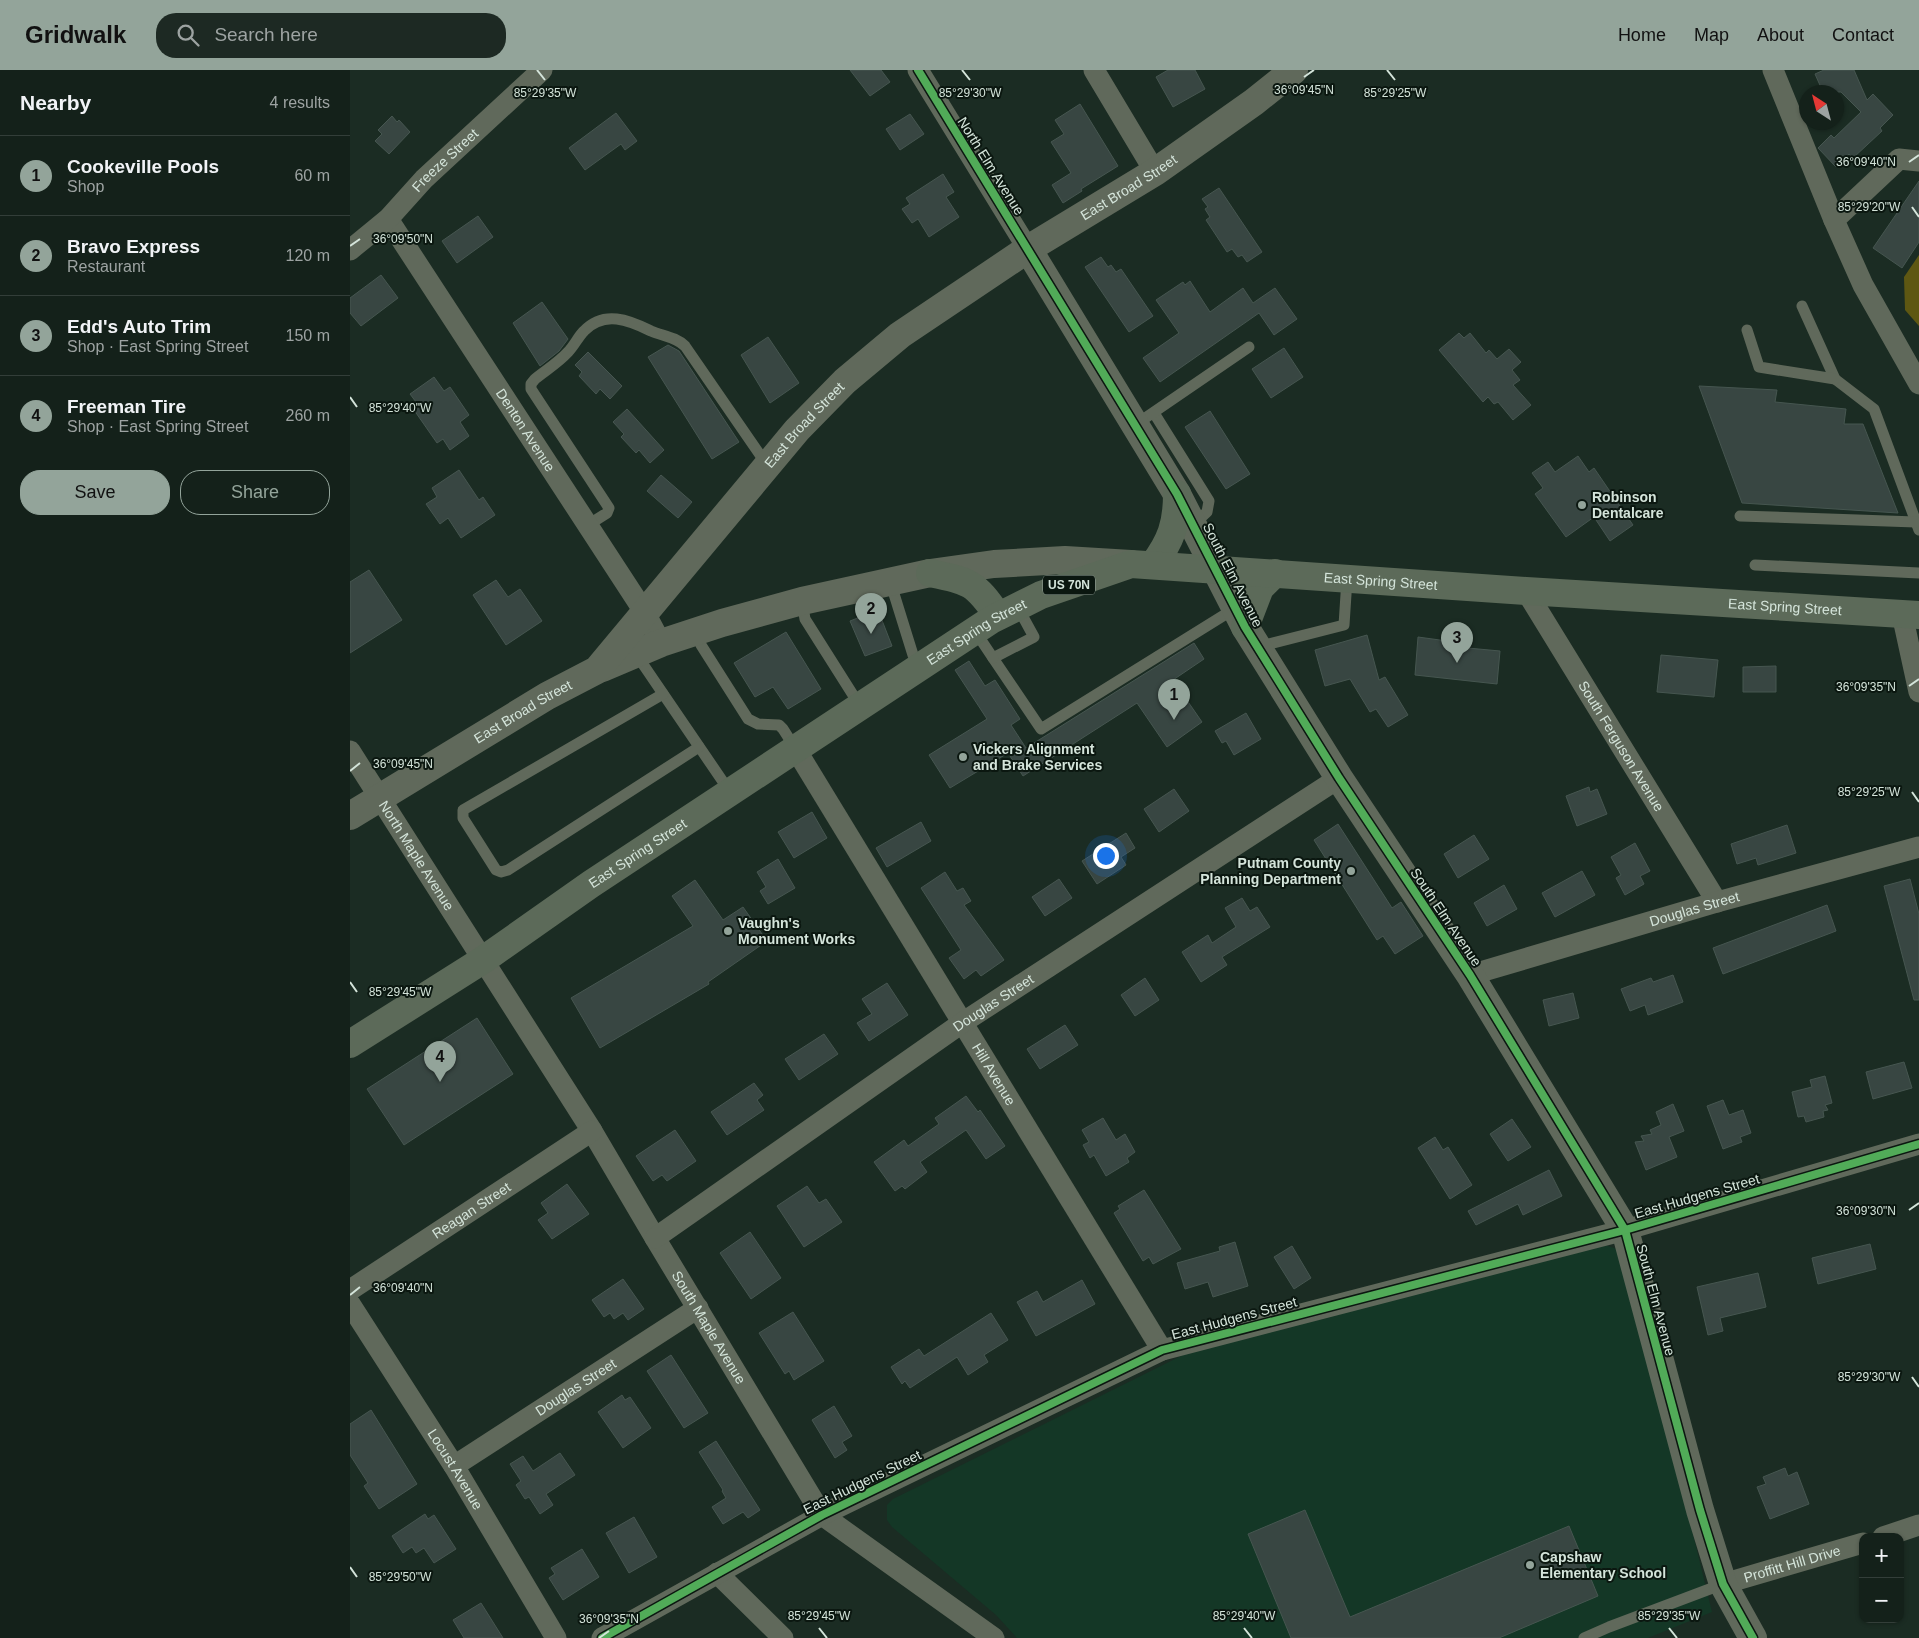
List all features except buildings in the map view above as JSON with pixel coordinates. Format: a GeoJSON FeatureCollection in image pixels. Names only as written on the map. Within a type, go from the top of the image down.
{"type":"FeatureCollection","features":[{"type":"Feature","properties":{"kind":"main road"},"geometry":{"type":"LineString","coordinates":[[1142,564],[1164,551],[1171,537],[1177,516],[1177,494]]}},
{"type":"Feature","properties":{"kind":"main road","name":"East Spring Street"},"geometry":{"type":"LineString","coordinates":[[350,1044],[482,960],[591,884],[974,630],[1041,594],[1142,564],[1526,591],[1910,614]]}},
{"type":"Feature","properties":{"kind":"main road"},"geometry":{"type":"LineString","coordinates":[[930,573],[960,579],[975,586],[987,600],[1008,611]]}},
{"type":"Feature","properties":{"kind":"main road"},"geometry":{"type":"LineString","coordinates":[[1245,628],[1260,588],[1275,573]]}},
{"type":"Feature","properties":{"kind":"street","name":"Freeze Street"},"geometry":{"type":"LineString","coordinates":[[350,250],[388,218],[424,179],[542,70]]}},
{"type":"Feature","properties":{"kind":"street","name":"North Elm Avenue"},"geometry":{"type":"LineString","coordinates":[[918,70],[1028,249]]}},
{"type":"Feature","properties":{"kind":"street"},"geometry":{"type":"LineString","coordinates":[[1094,70],[1155,172]]}},
{"type":"Feature","properties":{"kind":"street","name":"East Broad Street"},"geometry":{"type":"LineString","coordinates":[[350,816],[530,706],[597,670],[797,430],[845,381],[900,335],[1028,249],[1155,172],[1254,102],[1294,70]]}},
{"type":"Feature","properties":{"kind":"street"},"geometry":{"type":"LineString","coordinates":[[1773,70],[1834,220],[1863,285],[1919,384]]}},
{"type":"Feature","properties":{"kind":"street"},"geometry":{"type":"LineString","coordinates":[[1834,220],[1899,159],[1919,161]]}},
{"type":"Feature","properties":{"kind":"street","name":"Denton Avenue"},"geometry":{"type":"LineString","coordinates":[[388,218],[644,613],[661,643]]}},
{"type":"Feature","properties":{"kind":"street","name":"South Elm Avenue"},"geometry":{"type":"LineString","coordinates":[[1028,249],[1144,419],[1177,494],[1245,628],[1339,778],[1470,975],[1625,1230],[1700,1510],[1723,1584],[1754,1638]]}},
{"type":"Feature","properties":{"kind":"street"},"geometry":{"type":"LineString","coordinates":[[597,670],[661,643],[802,601],[930,573],[994,564],[1065,560],[1142,564]]}},
{"type":"Feature","properties":{"kind":"street","name":"South Ferguson Avenue"},"geometry":{"type":"LineString","coordinates":[[1526,591],[1717,902]]}},
{"type":"Feature","properties":{"kind":"street"},"geometry":{"type":"LineString","coordinates":[[1910,614],[1919,692]]}},
{"type":"Feature","properties":{"kind":"street","name":"Hill Avenue"},"geometry":{"type":"LineString","coordinates":[[796,748],[1162,1350]]}},
{"type":"Feature","properties":{"kind":"street","name":"North Maple Avenue"},"geometry":{"type":"LineString","coordinates":[[350,751],[482,960]]}},
{"type":"Feature","properties":{"kind":"street","name":"Douglas Street"},"geometry":{"type":"LineString","coordinates":[[655,1238],[962,1023],[1339,778]]}},
{"type":"Feature","properties":{"kind":"street","name":"Douglas Street"},"geometry":{"type":"LineString","coordinates":[[1470,975],[1717,902],[1919,847]]}},
{"type":"Feature","properties":{"kind":"street","name":"South Maple Avenue"},"geometry":{"type":"LineString","coordinates":[[482,960],[592,1131],[822,1515],[994,1638]]}},
{"type":"Feature","properties":{"kind":"street","name":"Reagan Street"},"geometry":{"type":"LineString","coordinates":[[350,1290],[592,1131]]}},
{"type":"Feature","properties":{"kind":"street","name":"East Hudgens Street"},"geometry":{"type":"LineString","coordinates":[[602,1638],[822,1515],[1162,1350],[1625,1230],[1919,1144]]}},
{"type":"Feature","properties":{"kind":"street","name":"Locust Avenue"},"geometry":{"type":"LineString","coordinates":[[350,1304],[454,1466],[556,1638]]}},
{"type":"Feature","properties":{"kind":"street","name":"Douglas Street"},"geometry":{"type":"LineString","coordinates":[[454,1466],[698,1308]]}},
{"type":"Feature","properties":{"kind":"street"},"geometry":{"type":"LineString","coordinates":[[1895,1533],[1919,1525]]}},
{"type":"Feature","properties":{"kind":"street","name":"Proffitt Hill Drive"},"geometry":{"type":"LineString","coordinates":[[1723,1584],[1859,1544]]}},
{"type":"Feature","properties":{"kind":"street"},"geometry":{"type":"LineString","coordinates":[[717,1573],[783,1638]]}},
{"type":"Feature","properties":{"kind":"lane"},"geometry":{"type":"LineString","coordinates":[[1740,516],[1918,526],[1874,410],[1835,379],[1802,306]]}},
{"type":"Feature","properties":{"kind":"lane"},"geometry":{"type":"LineString","coordinates":[[588,526],[606,513],[608,508],[530,389],[531,384],[567,353],[585,329],[605,319],[627,320],[665,337],[678,339],[685,346],[767,466]]}},
{"type":"Feature","properties":{"kind":"lane"},"geometry":{"type":"LineString","coordinates":[[1747,330],[1759,367],[1835,379]]}},
{"type":"Feature","properties":{"kind":"lane"},"geometry":{"type":"LineString","coordinates":[[1193,525],[1207,512],[1209,501],[1144,419],[1249,347]]}},
{"type":"Feature","properties":{"kind":"lane"},"geometry":{"type":"LineString","coordinates":[[1755,565],[1919,573]]}},
{"type":"Feature","properties":{"kind":"lane"},"geometry":{"type":"LineString","coordinates":[[974,630],[1041,729],[1245,628],[1344,625],[1347,578]]}},
{"type":"Feature","properties":{"kind":"lane"},"geometry":{"type":"LineString","coordinates":[[890,581],[913,655],[920,665]]}},
{"type":"Feature","properties":{"kind":"lane"},"geometry":{"type":"LineString","coordinates":[[802,601],[805,619],[860,706]]}},
{"type":"Feature","properties":{"kind":"lane"},"geometry":{"type":"LineString","coordinates":[[993,658],[1034,637],[1008,611]]}},
{"type":"Feature","properties":{"kind":"lane"},"geometry":{"type":"LineString","coordinates":[[696,632],[701,646],[748,719],[758,724],[779,725],[796,748]]}},
{"type":"Feature","properties":{"kind":"lane"},"geometry":{"type":"LineString","coordinates":[[636,654],[730,792]]}},
{"type":"Feature","properties":{"kind":"lane"},"geometry":{"type":"LineString","coordinates":[[663,694],[463,810],[463,818],[496,870],[501,872],[508,870],[699,747]]}},
{"type":"Feature","properties":{"kind":"lane"},"geometry":{"type":"LineString","coordinates":[[1584,1638],[1723,1584]]}},
{"type":"Feature","properties":{"kind":"shaded area"},"geometry":{"type":"Polygon","coordinates":[[[1919,255],[1919,326],[1905,310],[1904,277],[1919,255]]]}},
{"type":"Feature","properties":{"kind":"shaded area"},"geometry":{"type":"Polygon","coordinates":[[[1605,1245],[1614,1248],[1622,1254],[1627,1264],[1712,1612],[1648,1638],[1017,1638],[996,1615],[892,1527],[887,1520],[887,1505],[893,1499],[1189,1352],[1605,1245]]]}},
{"type":"Feature","properties":{"kind":"cycle path"},"geometry":{"type":"LineString","coordinates":[[918,70],[1177,494],[1245,627],[1339,778],[1470,975],[1625,1230],[1700,1510],[1723,1584],[1753,1638]]}},
{"type":"Feature","properties":{"kind":"cycle path"},"geometry":{"type":"LineString","coordinates":[[602,1638],[822,1515],[1162,1350],[1625,1230],[1919,1144]]}},
{"type":"Feature","properties":{"kind":"place","name":"Robinson Dentalcare"},"geometry":{"type":"Point","coordinates":[1582,505]}},
{"type":"Feature","properties":{"kind":"place","name":"Bravo Express"},"geometry":{"type":"Point","coordinates":[871,634]}},
{"type":"Feature","properties":{"kind":"place","name":"Edd's Auto Trim"},"geometry":{"type":"Point","coordinates":[1457,663]}},
{"type":"Feature","properties":{"kind":"place","name":"Cookeville Pools"},"geometry":{"type":"Point","coordinates":[1174,720]}},
{"type":"Feature","properties":{"kind":"place","name":"Vickers Alignment and Brake Services"},"geometry":{"type":"Point","coordinates":[963,757]}},
{"type":"Feature","properties":{"kind":"place","name":"Putnam County Planning Department"},"geometry":{"type":"Point","coordinates":[1351,871]}},
{"type":"Feature","properties":{"kind":"place","name":"Vaughn's Monument Works"},"geometry":{"type":"Point","coordinates":[728,931]}},
{"type":"Feature","properties":{"kind":"place","name":"Freeman Tire"},"geometry":{"type":"Point","coordinates":[440,1082]}},
{"type":"Feature","properties":{"kind":"place","name":"Capshaw Elementary School"},"geometry":{"type":"Point","coordinates":[1530,1565]}}]}
